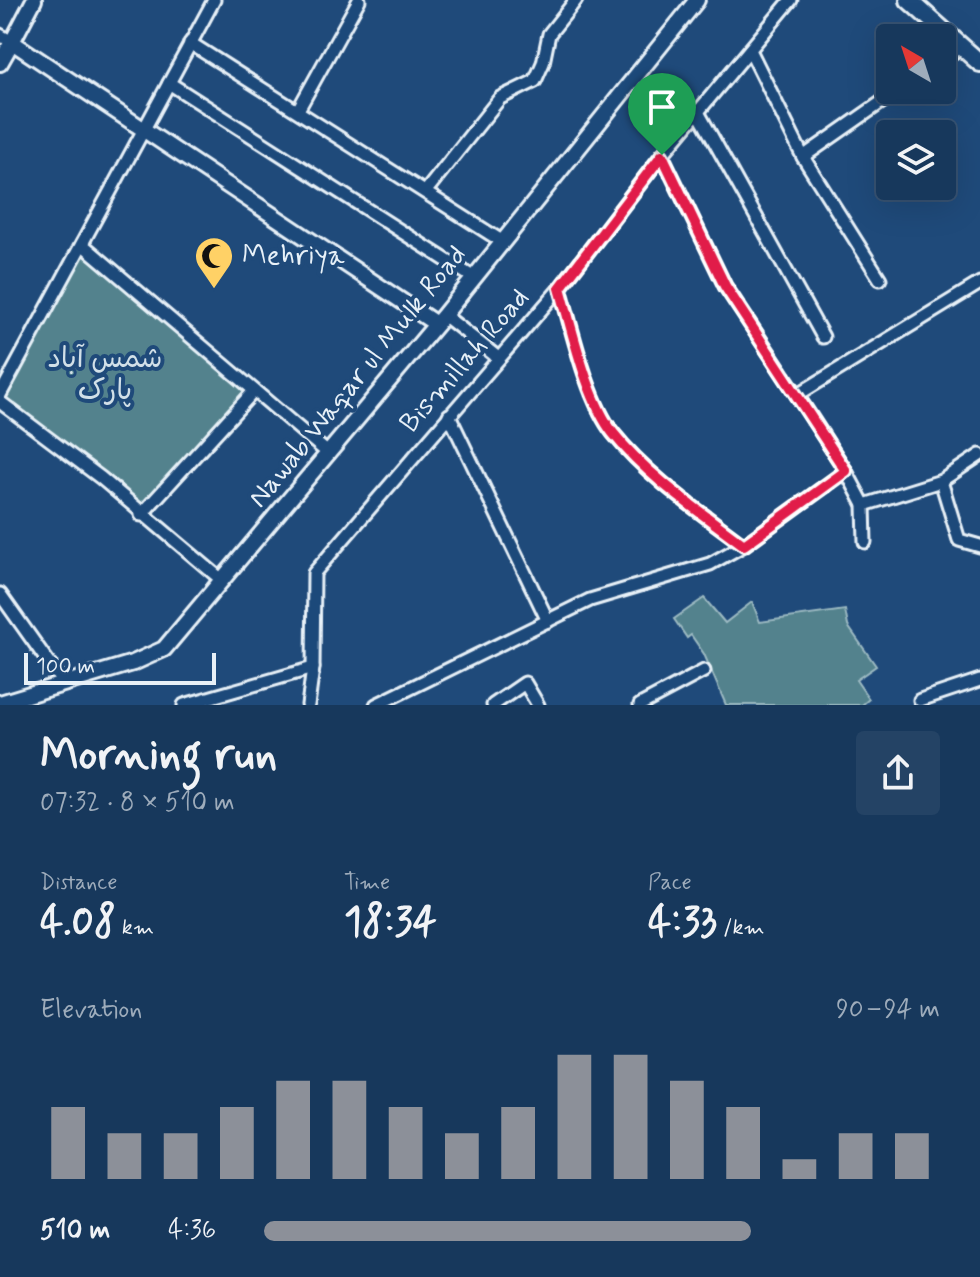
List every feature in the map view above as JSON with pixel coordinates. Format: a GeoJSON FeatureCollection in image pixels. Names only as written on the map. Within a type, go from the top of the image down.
{"type":"FeatureCollection","features":[{"type":"Feature","properties":{"kind":"main road"},"geometry":{"type":"LineString","coordinates":[[909,0],[980,63]]}},
{"type":"Feature","properties":{"kind":"street"},"geometry":{"type":"LineString","coordinates":[[0,63],[6,39],[34,0]]}},
{"type":"Feature","properties":{"kind":"street"},"geometry":{"type":"LineString","coordinates":[[0,395],[214,0]]}},
{"type":"Feature","properties":{"kind":"street"},"geometry":{"type":"LineString","coordinates":[[298,110],[359,0]]}},
{"type":"Feature","properties":{"kind":"street"},"geometry":{"type":"LineString","coordinates":[[426,191],[500,98],[535,81],[543,63],[549,34],[576,0]]}},
{"type":"Feature","properties":{"kind":"street","name":"Nawab Waqar ul Mulk Road"},"geometry":{"type":"LineString","coordinates":[[0,703],[133,663],[164,649],[474,278],[697,0]]}},
{"type":"Feature","properties":{"kind":"street","name":"Bismillah Road"},"geometry":{"type":"LineString","coordinates":[[308,705],[313,668],[314,573],[497,357],[560,288],[662,155],[791,0]]}},
{"type":"Feature","properties":{"kind":"street"},"geometry":{"type":"LineString","coordinates":[[6,39],[143,131],[497,357]]}},
{"type":"Feature","properties":{"kind":"street"},"geometry":{"type":"LineString","coordinates":[[190,43],[503,242]]}},
{"type":"Feature","properties":{"kind":"street"},"geometry":{"type":"LineString","coordinates":[[956,50],[961,47]]}},
{"type":"Feature","properties":{"kind":"street"},"geometry":{"type":"LineString","coordinates":[[750,50],[803,157],[880,279]]}},
{"type":"Feature","properties":{"kind":"street"},"geometry":{"type":"LineString","coordinates":[[169,83],[474,278]]}},
{"type":"Feature","properties":{"kind":"street"},"geometry":{"type":"LineString","coordinates":[[803,157],[879,104]]}},
{"type":"Feature","properties":{"kind":"street"},"geometry":{"type":"LineString","coordinates":[[698,112],[823,337]]}},
{"type":"Feature","properties":{"kind":"street"},"geometry":{"type":"LineString","coordinates":[[662,155],[725,286],[846,471],[864,505],[865,542]]}},
{"type":"Feature","properties":{"kind":"street"},"geometry":{"type":"LineString","coordinates":[[82,244],[329,454]]}},
{"type":"Feature","properties":{"kind":"street"},"geometry":{"type":"LineString","coordinates":[[797,395],[980,283]]}},
{"type":"Feature","properties":{"kind":"street"},"geometry":{"type":"LineString","coordinates":[[560,288],[586,376],[612,431],[684,501],[744,545]]}},
{"type":"Feature","properties":{"kind":"street"},"geometry":{"type":"LineString","coordinates":[[141,515],[254,391]]}},
{"type":"Feature","properties":{"kind":"street"},"geometry":{"type":"LineString","coordinates":[[0,402],[101,478],[141,515],[223,581]]}},
{"type":"Feature","properties":{"kind":"street"},"geometry":{"type":"LineString","coordinates":[[449,415],[548,621]]}},
{"type":"Feature","properties":{"kind":"street"},"geometry":{"type":"LineString","coordinates":[[864,505],[941,481],[980,455]]}},
{"type":"Feature","properties":{"kind":"street"},"geometry":{"type":"LineString","coordinates":[[376,705],[590,600],[710,564],[744,545],[846,471]]}},
{"type":"Feature","properties":{"kind":"street"},"geometry":{"type":"LineString","coordinates":[[941,481],[959,540],[980,546]]}},
{"type":"Feature","properties":{"kind":"street"},"geometry":{"type":"LineString","coordinates":[[0,594],[63,683]]}},
{"type":"Feature","properties":{"kind":"street"},"geometry":{"type":"LineString","coordinates":[[184,705],[313,668]]}},
{"type":"Feature","properties":{"kind":"street"},"geometry":{"type":"LineString","coordinates":[[640,705],[704,671]]}},
{"type":"Feature","properties":{"kind":"street"},"geometry":{"type":"LineString","coordinates":[[920,700],[980,680]]}},
{"type":"Feature","properties":{"kind":"street"},"geometry":{"type":"LineString","coordinates":[[493,705],[525,683],[538,705]]}},
{"type":"Feature","properties":{"kind":"green space","name":"شمس آباد پارک"},"geometry":{"type":"Polygon","coordinates":[[[82,248],[248,391],[141,509],[108,477],[1,399],[82,248]]]}},
{"type":"Feature","properties":{"kind":"green space"},"geometry":{"type":"Polygon","coordinates":[[[704,598],[725,623],[752,602],[760,622],[845,610],[848,626],[876,666],[856,680],[869,699],[862,705],[726,705],[704,654],[691,635],[687,638],[674,619],[704,598]]]}},
{"type":"Feature","properties":{"kind":"place","name":"Mehriya"},"geometry":{"type":"Point","coordinates":[214,290]}},
{"type":"Feature","properties":{"kind":"route"},"geometry":{"type":"LineString","coordinates":[[662,155],[725,286],[846,471],[744,545],[684,501],[612,431],[586,376],[560,288],[662,155]]}}]}
